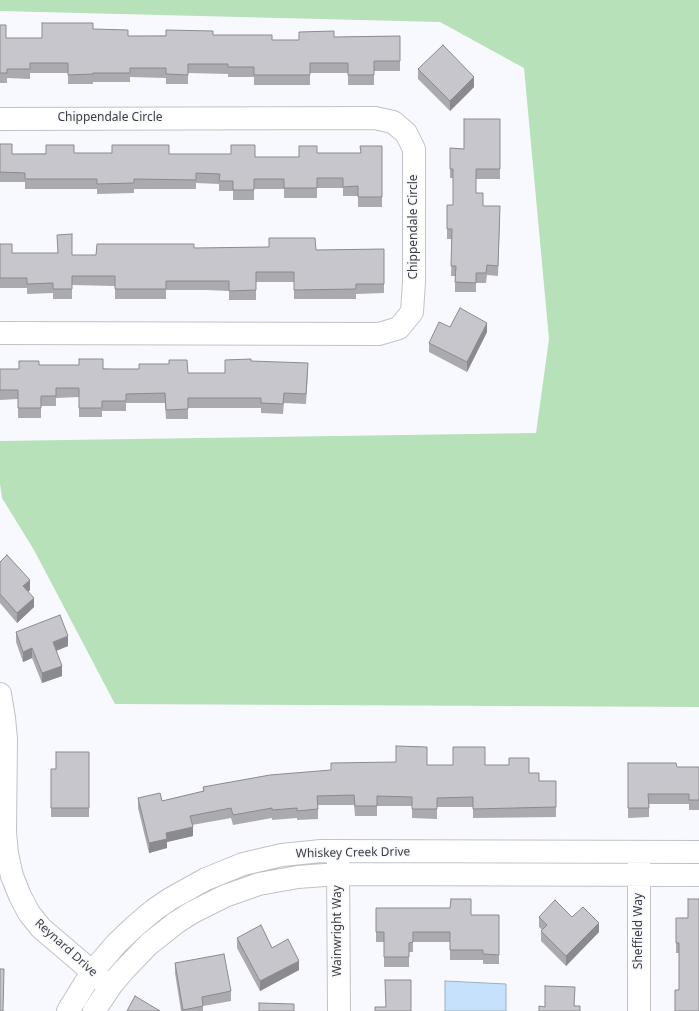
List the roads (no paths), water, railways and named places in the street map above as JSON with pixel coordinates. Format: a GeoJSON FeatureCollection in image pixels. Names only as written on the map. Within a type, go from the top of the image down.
{"type":"FeatureCollection","features":[{"type":"Feature","properties":{"kind":"street","name":"Chippendale Circle"},"geometry":{"type":"LineString","coordinates":[[0,118],[375,118],[392,122],[406,133],[414,149],[414,282],[412,312],[399,328],[379,334],[0,333]]}},
{"type":"Feature","properties":{"kind":"street","name":"Reynard Drive"},"geometry":{"type":"LineString","coordinates":[[0,694],[6,739],[5,832],[7,854],[12,876],[29,913],[41,928],[110,986]]}},
{"type":"Feature","properties":{"kind":"street","name":"Whiskey Creek Drive"},"geometry":{"type":"LineString","coordinates":[[68,1011],[92,972],[117,943],[154,910],[170,899],[206,879],[243,864],[282,855],[321,851],[699,852]]}},
{"type":"Feature","properties":{"kind":"street","name":"Wainwright Way"},"geometry":{"type":"LineString","coordinates":[[338,851],[339,1011]]}},
{"type":"Feature","properties":{"kind":"street","name":"Sheffield Way"},"geometry":{"type":"LineString","coordinates":[[639,852],[639,1011]]}},
{"type":"Feature","properties":{"kind":"street","name":"Whiskey Creek Drive"},"geometry":{"type":"LineString","coordinates":[[94,1011],[110,986],[124,970],[149,944],[177,922],[192,912],[225,896],[259,884],[298,877],[338,874],[699,875]]}},
{"type":"Feature","properties":{"kind":"water"},"geometry":{"type":"Polygon","coordinates":[[[445,981],[506,984],[506,1011],[445,1011],[445,981]]]}}]}
